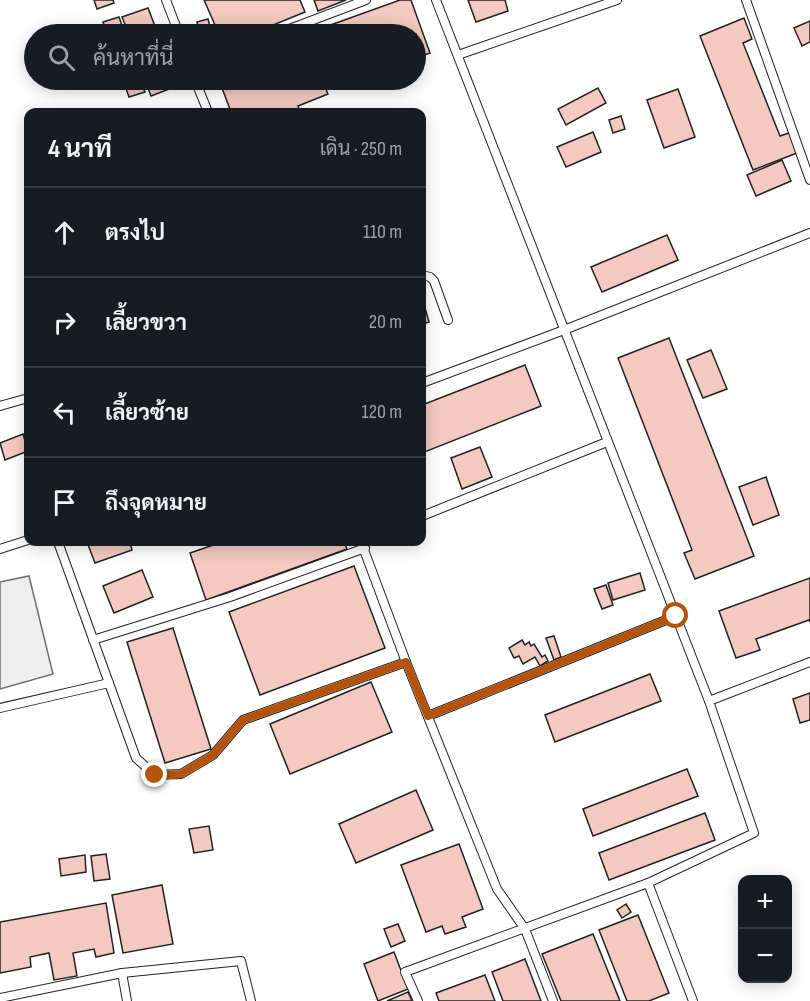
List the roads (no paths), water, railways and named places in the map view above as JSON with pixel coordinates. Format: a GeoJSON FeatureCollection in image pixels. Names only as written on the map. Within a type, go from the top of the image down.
{"type":"FeatureCollection","features":[{"type":"Feature","properties":{"kind":"lane"},"geometry":{"type":"LineString","coordinates":[[166,0],[175,24]]}},
{"type":"Feature","properties":{"kind":"lane"},"geometry":{"type":"LineString","coordinates":[[302,24],[366,0]]}},
{"type":"Feature","properties":{"kind":"lane"},"geometry":{"type":"LineString","coordinates":[[418,1001],[405,972],[648,883],[754,833],[709,701],[436,0]]}},
{"type":"Feature","properties":{"kind":"lane"},"geometry":{"type":"LineString","coordinates":[[458,55],[617,0]]}},
{"type":"Feature","properties":{"kind":"lane"},"geometry":{"type":"LineString","coordinates":[[746,0],[810,180]]}},
{"type":"Feature","properties":{"kind":"lane"},"geometry":{"type":"LineString","coordinates":[[199,90],[206,108]]}},
{"type":"Feature","properties":{"kind":"lane"},"geometry":{"type":"LineString","coordinates":[[426,382],[810,233]]}},
{"type":"Feature","properties":{"kind":"lane"},"geometry":{"type":"LineString","coordinates":[[426,276],[434,281],[448,320]]}},
{"type":"Feature","properties":{"kind":"lane"},"geometry":{"type":"LineString","coordinates":[[0,406],[24,399]]}},
{"type":"Feature","properties":{"kind":"lane"},"geometry":{"type":"LineString","coordinates":[[426,514],[607,442]]}},
{"type":"Feature","properties":{"kind":"lane"},"geometry":{"type":"LineString","coordinates":[[0,549],[24,541]]}},
{"type":"Feature","properties":{"kind":"lane"},"geometry":{"type":"LineString","coordinates":[[59,546],[136,758],[155,775],[181,774],[213,755],[243,720],[406,662]]}},
{"type":"Feature","properties":{"kind":"lane"},"geometry":{"type":"LineString","coordinates":[[93,640],[230,597],[360,546]]}},
{"type":"Feature","properties":{"kind":"lane"},"geometry":{"type":"LineString","coordinates":[[363,546],[406,662],[497,889],[525,929],[553,1001]]}},
{"type":"Feature","properties":{"kind":"lane"},"geometry":{"type":"LineString","coordinates":[[428,716],[676,616]]}},
{"type":"Feature","properties":{"kind":"lane"},"geometry":{"type":"LineString","coordinates":[[709,701],[810,662]]}},
{"type":"Feature","properties":{"kind":"lane"},"geometry":{"type":"LineString","coordinates":[[0,708],[109,683]]}},
{"type":"Feature","properties":{"kind":"lane"},"geometry":{"type":"LineString","coordinates":[[648,883],[693,1001]]}},
{"type":"Feature","properties":{"kind":"lane"},"geometry":{"type":"LineString","coordinates":[[0,998],[122,974],[242,961],[251,1001]]}},
{"type":"Feature","properties":{"kind":"lane"},"geometry":{"type":"LineString","coordinates":[[122,974],[127,1001]]}}]}
